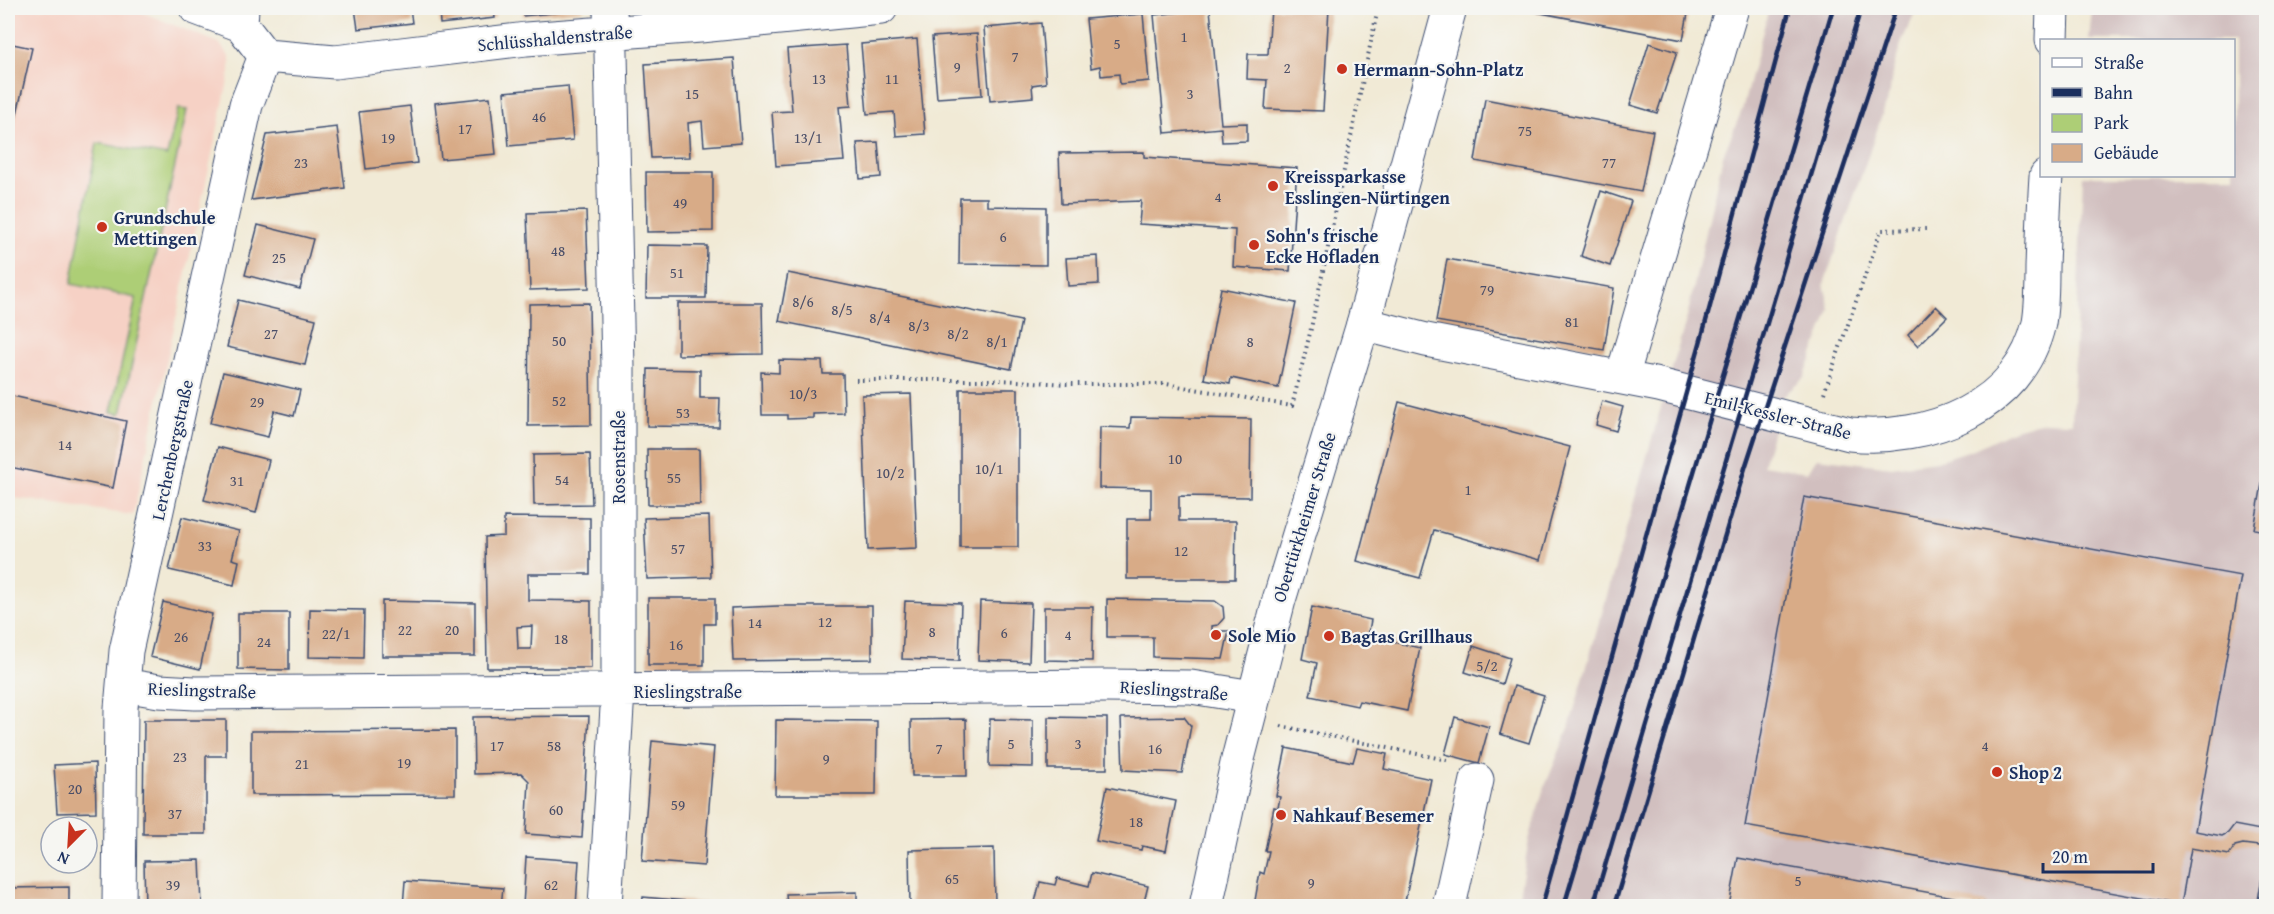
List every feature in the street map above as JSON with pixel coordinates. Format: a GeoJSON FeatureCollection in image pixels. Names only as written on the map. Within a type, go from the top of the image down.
{"type":"FeatureCollection","features":[{"type":"Feature","properties":{"kind":"street"},"geometry":{"type":"LineString","coordinates":[[196,8],[242,16],[265,56]]}},
{"type":"Feature","properties":{"kind":"street","name":"Schlüsshaldenstraße"},"geometry":{"type":"LineString","coordinates":[[265,56],[334,62],[526,39],[611,20],[881,8]]}},
{"type":"Feature","properties":{"kind":"street"},"geometry":{"type":"LineString","coordinates":[[1622,377],[1732,8]]}},
{"type":"Feature","properties":{"kind":"street"},"geometry":{"type":"LineString","coordinates":[[2052,39],[2053,8]]}},
{"type":"Feature","properties":{"kind":"street","name":"Obertürkheimer Straße"},"geometry":{"type":"LineString","coordinates":[[1206,906],[1250,708],[1289,563],[1363,324],[1398,200],[1446,9]]}},
{"type":"Feature","properties":{"kind":"street","name":"Rosenstraße"},"geometry":{"type":"LineString","coordinates":[[605,906],[618,691],[618,367],[611,20]]}},
{"type":"Feature","properties":{"kind":"street","name":"Lerchenbergstraße"},"geometry":{"type":"LineString","coordinates":[[120,906],[123,685],[128,640],[246,105],[265,56]]}},
{"type":"Feature","properties":{"kind":"street","name":"Emil-Kessler-Straße"},"geometry":{"type":"LineString","coordinates":[[1363,324],[1426,340],[1622,377],[1812,426],[1866,436],[1920,432],[1958,419],[1974,410],[2001,388],[2029,350],[2039,322],[2046,177]]}},
{"type":"Feature","properties":{"kind":"street","name":"Rieslingstraße"},"geometry":{"type":"LineString","coordinates":[[123,685],[159,692],[195,693],[1191,687],[1250,708]]}},
{"type":"Feature","properties":{"kind":"street"},"geometry":{"type":"LineString","coordinates":[[1449,906],[1477,780]]}},
{"type":"Feature","properties":{"kind":"path"},"geometry":{"type":"LineString","coordinates":[[856,380],[1001,380],[1066,384],[1166,384],[1292,406],[1310,333],[1378,8]]}},
{"type":"Feature","properties":{"kind":"path"},"geometry":{"type":"LineString","coordinates":[[1812,426],[1881,230],[1930,229]]}},
{"type":"Feature","properties":{"kind":"path"},"geometry":{"type":"LineString","coordinates":[[1250,708],[1452,761],[1477,780]]}},
{"type":"Feature","properties":{"kind":"shaded area","name":"Grundschule Mettingen"},"geometry":{"type":"Polygon","coordinates":[[[8,8],[131,8],[219,43],[230,57],[230,72],[133,515],[8,497],[8,8]]]}},
{"type":"Feature","properties":{"kind":"shaded area"},"geometry":{"type":"Polygon","coordinates":[[[1769,8],[1917,8],[1902,41],[1892,73],[1890,92],[1824,284],[1830,310],[1804,378],[1783,396],[1763,465],[1807,472],[1817,458],[1892,467],[1937,461],[1974,449],[2018,428],[2045,422],[2072,423],[2083,177],[2235,177],[2235,39],[2089,39],[2092,8],[2266,8],[2266,906],[1517,906],[1529,840],[1543,791],[1569,728],[1688,313],[1723,156],[1742,110],[1769,8]]]}},
{"type":"Feature","properties":{"kind":"green space"},"geometry":{"type":"Polygon","coordinates":[[[178,109],[187,110],[121,414],[111,412],[136,298],[71,284],[97,143],[167,156],[178,109]]]}},
{"type":"Feature","properties":{"kind":"building"},"geometry":{"type":"Polygon","coordinates":[[[355,8],[410,8],[412,23],[358,29],[355,8]]]}},
{"type":"Feature","properties":{"kind":"building"},"geometry":{"type":"Polygon","coordinates":[[[439,8],[494,8],[495,18],[440,24],[439,8]]]}},
{"type":"Feature","properties":{"kind":"building"},"geometry":{"type":"Polygon","coordinates":[[[523,8],[582,8],[583,10],[523,16],[523,8]]]}},
{"type":"Feature","properties":{"kind":"building"},"geometry":{"type":"Polygon","coordinates":[[[1271,8],[1329,8],[1323,111],[1265,109],[1267,80],[1247,79],[1248,54],[1268,54],[1271,8]]]}},
{"type":"Feature","properties":{"kind":"building"},"geometry":{"type":"Polygon","coordinates":[[[1515,8],[1689,8],[1683,40],[1515,8]]]}},
{"type":"Feature","properties":{"kind":"building"},"geometry":{"type":"Polygon","coordinates":[[[1210,9],[1221,124],[1247,123],[1247,141],[1222,142],[1221,128],[1165,133],[1154,15],[1210,9]]]}},
{"type":"Feature","properties":{"kind":"building"},"geometry":{"type":"Polygon","coordinates":[[[1143,14],[1149,81],[1120,84],[1119,74],[1101,76],[1100,66],[1091,68],[1086,19],[1143,14]]]}},
{"type":"Feature","properties":{"kind":"building"},"geometry":{"type":"Polygon","coordinates":[[[1041,23],[1046,83],[1032,85],[1033,97],[990,101],[984,28],[1041,23]]]}},
{"type":"Feature","properties":{"kind":"building"},"geometry":{"type":"Polygon","coordinates":[[[977,34],[982,95],[937,98],[932,37],[977,34]]]}},
{"type":"Feature","properties":{"kind":"building"},"geometry":{"type":"Polygon","coordinates":[[[917,39],[925,134],[896,136],[894,112],[867,114],[861,44],[917,39]]]}},
{"type":"Feature","properties":{"kind":"building"},"geometry":{"type":"Polygon","coordinates":[[[8,43],[32,48],[8,153],[8,43]]]}},
{"type":"Feature","properties":{"kind":"building"},"geometry":{"type":"Polygon","coordinates":[[[1649,43],[1677,52],[1657,113],[1630,105],[1649,43]]]}},
{"type":"Feature","properties":{"kind":"building"},"geometry":{"type":"Polygon","coordinates":[[[846,45],[851,106],[839,107],[844,161],[776,166],[772,112],[792,111],[787,49],[846,45]]]}},
{"type":"Feature","properties":{"kind":"building"},"geometry":{"type":"Polygon","coordinates":[[[734,58],[741,143],[704,146],[702,121],[688,123],[690,157],[651,158],[645,64],[734,58]]]}},
{"type":"Feature","properties":{"kind":"building"},"geometry":{"type":"Polygon","coordinates":[[[568,86],[573,140],[509,146],[504,92],[568,86]]]}},
{"type":"Feature","properties":{"kind":"building"},"geometry":{"type":"Polygon","coordinates":[[[490,97],[496,154],[441,159],[435,103],[490,97]]]}},
{"type":"Feature","properties":{"kind":"building"},"geometry":{"type":"Polygon","coordinates":[[[1485,99],[1653,131],[1641,192],[1475,161],[1485,99]]]}},
{"type":"Feature","properties":{"kind":"building"},"geometry":{"type":"Polygon","coordinates":[[[410,106],[417,163],[366,169],[359,112],[410,106]]]}},
{"type":"Feature","properties":{"kind":"building"},"geometry":{"type":"Polygon","coordinates":[[[337,127],[345,188],[251,200],[267,135],[337,127]]]}},
{"type":"Feature","properties":{"kind":"building"},"geometry":{"type":"Polygon","coordinates":[[[878,142],[881,177],[860,179],[857,143],[878,142]]]}},
{"type":"Feature","properties":{"kind":"building"},"geometry":{"type":"Polygon","coordinates":[[[1144,152],[1144,157],[1297,168],[1290,271],[1233,267],[1235,230],[1139,224],[1141,201],[1061,204],[1059,153],[1144,152]]]}},
{"type":"Feature","properties":{"kind":"building"},"geometry":{"type":"Polygon","coordinates":[[[646,172],[713,172],[713,231],[647,232],[646,172]]]}},
{"type":"Feature","properties":{"kind":"building"},"geometry":{"type":"Polygon","coordinates":[[[1601,191],[1631,201],[1610,266],[1581,256],[1601,191]]]}},
{"type":"Feature","properties":{"kind":"building"},"geometry":{"type":"Polygon","coordinates":[[[960,198],[987,198],[987,206],[1046,207],[1046,265],[959,264],[960,198]]]}},
{"type":"Feature","properties":{"kind":"building"},"geometry":{"type":"Polygon","coordinates":[[[586,211],[589,288],[530,290],[527,213],[586,211]]]}},
{"type":"Feature","properties":{"kind":"building"},"geometry":{"type":"Polygon","coordinates":[[[258,225],[313,239],[300,289],[245,275],[258,225]]]}},
{"type":"Feature","properties":{"kind":"building"},"geometry":{"type":"Polygon","coordinates":[[[647,245],[707,246],[706,298],[646,298],[647,245]]]}},
{"type":"Feature","properties":{"kind":"building"},"geometry":{"type":"Polygon","coordinates":[[[1098,256],[1099,284],[1068,286],[1066,258],[1098,256]]]}},
{"type":"Feature","properties":{"kind":"building"},"geometry":{"type":"Polygon","coordinates":[[[1447,259],[1614,288],[1604,350],[1436,321],[1447,259]]]}},
{"type":"Feature","properties":{"kind":"building"},"geometry":{"type":"Polygon","coordinates":[[[788,273],[1021,321],[1011,369],[779,321],[788,273]]]}},
{"type":"Feature","properties":{"kind":"building"},"geometry":{"type":"Polygon","coordinates":[[[1221,288],[1296,303],[1278,388],[1231,378],[1230,384],[1204,379],[1221,288]]]}},
{"type":"Feature","properties":{"kind":"building"},"geometry":{"type":"Polygon","coordinates":[[[238,300],[316,319],[305,365],[227,347],[238,300]]]}},
{"type":"Feature","properties":{"kind":"building"},"geometry":{"type":"Polygon","coordinates":[[[589,303],[591,425],[528,426],[529,304],[589,303]]]}},
{"type":"Feature","properties":{"kind":"building"},"geometry":{"type":"Polygon","coordinates":[[[678,303],[762,303],[763,354],[678,355],[678,303]]]}},
{"type":"Feature","properties":{"kind":"building"},"geometry":{"type":"Polygon","coordinates":[[[1936,306],[1947,317],[1918,346],[1908,335],[1936,306]]]}},
{"type":"Feature","properties":{"kind":"building"},"geometry":{"type":"Polygon","coordinates":[[[779,360],[822,361],[823,374],[843,374],[844,413],[813,414],[813,418],[787,419],[787,415],[762,415],[761,372],[779,373],[779,360]]]}},
{"type":"Feature","properties":{"kind":"building"},"geometry":{"type":"Polygon","coordinates":[[[648,369],[700,370],[700,398],[720,398],[719,427],[647,426],[648,369]]]}},
{"type":"Feature","properties":{"kind":"building"},"geometry":{"type":"Polygon","coordinates":[[[223,372],[300,390],[294,416],[274,411],[268,437],[210,423],[223,372]]]}},
{"type":"Feature","properties":{"kind":"building"},"geometry":{"type":"Polygon","coordinates":[[[960,389],[1018,389],[1018,547],[960,547],[960,389]]]}},
{"type":"Feature","properties":{"kind":"building"},"geometry":{"type":"Polygon","coordinates":[[[911,394],[917,548],[868,550],[862,395],[911,394]]]}},
{"type":"Feature","properties":{"kind":"building"},"geometry":{"type":"Polygon","coordinates":[[[8,395],[126,421],[113,488],[10,467],[8,472],[8,395]]]}},
{"type":"Feature","properties":{"kind":"building"},"geometry":{"type":"Polygon","coordinates":[[[1602,401],[1623,407],[1616,431],[1596,425],[1602,401]]]}},
{"type":"Feature","properties":{"kind":"building"},"geometry":{"type":"Polygon","coordinates":[[[1399,402],[1570,447],[1540,560],[1434,530],[1420,578],[1357,561],[1399,402]]]}},
{"type":"Feature","properties":{"kind":"building"},"geometry":{"type":"Polygon","coordinates":[[[1131,417],[1251,419],[1250,497],[1179,496],[1179,521],[1236,521],[1235,579],[1127,579],[1127,519],[1151,519],[1151,489],[1099,488],[1100,427],[1130,428],[1131,417]]]}},
{"type":"Feature","properties":{"kind":"building"},"geometry":{"type":"Polygon","coordinates":[[[218,447],[269,460],[256,513],[204,500],[218,447]]]}},
{"type":"Feature","properties":{"kind":"building"},"geometry":{"type":"Polygon","coordinates":[[[647,449],[699,449],[700,505],[648,505],[647,449]]]}},
{"type":"Feature","properties":{"kind":"building"},"geometry":{"type":"Polygon","coordinates":[[[590,454],[592,504],[534,505],[533,455],[590,454]]]}},
{"type":"Feature","properties":{"kind":"building"},"geometry":{"type":"Polygon","coordinates":[[[2262,484],[2266,485],[2266,531],[2254,529],[2262,484]]]}},
{"type":"Feature","properties":{"kind":"building"},"geometry":{"type":"Polygon","coordinates":[[[1804,497],[2241,576],[2195,831],[2222,836],[2228,833],[2234,825],[2266,831],[2266,847],[2243,844],[2235,846],[2229,855],[2191,848],[2181,905],[1745,826],[1804,497]]]}},
{"type":"Feature","properties":{"kind":"building"},"geometry":{"type":"Polygon","coordinates":[[[709,516],[711,577],[647,579],[644,518],[709,516]]]}},
{"type":"Feature","properties":{"kind":"building"},"geometry":{"type":"Polygon","coordinates":[[[182,517],[239,531],[232,559],[239,561],[234,585],[169,570],[182,517]]]}},
{"type":"Feature","properties":{"kind":"building"},"geometry":{"type":"Polygon","coordinates":[[[504,517],[590,518],[590,574],[528,574],[528,600],[591,601],[591,668],[487,668],[485,537],[504,536],[504,517]],[[532,626],[517,627],[518,649],[531,649],[532,626]]]}},
{"type":"Feature","properties":{"kind":"building"},"geometry":{"type":"Polygon","coordinates":[[[648,598],[715,598],[715,624],[704,624],[704,665],[648,665],[648,598]]]}},
{"type":"Feature","properties":{"kind":"building"},"geometry":{"type":"Polygon","coordinates":[[[1107,599],[1215,601],[1223,607],[1224,618],[1218,625],[1212,626],[1212,631],[1229,631],[1223,659],[1153,657],[1153,637],[1107,637],[1107,599]]]}},
{"type":"Feature","properties":{"kind":"building"},"geometry":{"type":"Polygon","coordinates":[[[382,601],[475,603],[475,656],[382,656],[382,601]]]}},
{"type":"Feature","properties":{"kind":"building"},"geometry":{"type":"Polygon","coordinates":[[[905,601],[961,603],[959,661],[902,659],[905,601]]]}},
{"type":"Feature","properties":{"kind":"building"},"geometry":{"type":"Polygon","coordinates":[[[980,601],[1031,603],[1029,662],[978,660],[980,601]]]}},
{"type":"Feature","properties":{"kind":"building"},"geometry":{"type":"Polygon","coordinates":[[[163,602],[212,614],[200,669],[150,657],[163,602]]]}},
{"type":"Feature","properties":{"kind":"building"},"geometry":{"type":"Polygon","coordinates":[[[872,606],[872,659],[733,661],[731,608],[872,606]]]}},
{"type":"Feature","properties":{"kind":"building"},"geometry":{"type":"Polygon","coordinates":[[[1044,607],[1093,607],[1092,661],[1044,660],[1044,607]]]}},
{"type":"Feature","properties":{"kind":"building"},"geometry":{"type":"Polygon","coordinates":[[[1312,607],[1371,620],[1368,636],[1420,648],[1407,711],[1359,701],[1357,706],[1310,696],[1317,663],[1302,659],[1312,607]]]}},
{"type":"Feature","properties":{"kind":"building"},"geometry":{"type":"Polygon","coordinates":[[[310,609],[364,610],[363,658],[309,657],[310,609]]]}},
{"type":"Feature","properties":{"kind":"building"},"geometry":{"type":"Polygon","coordinates":[[[238,613],[289,613],[289,670],[238,669],[238,613]]]}},
{"type":"Feature","properties":{"kind":"building"},"geometry":{"type":"Polygon","coordinates":[[[1473,646],[1510,658],[1502,684],[1465,672],[1473,646]]]}},
{"type":"Feature","properties":{"kind":"building"},"geometry":{"type":"Polygon","coordinates":[[[1514,686],[1544,695],[1529,743],[1500,734],[1514,686]]]}},
{"type":"Feature","properties":{"kind":"building"},"geometry":{"type":"Polygon","coordinates":[[[589,716],[582,838],[526,834],[529,781],[521,773],[474,774],[473,717],[589,716]]]}},
{"type":"Feature","properties":{"kind":"building"},"geometry":{"type":"Polygon","coordinates":[[[1048,717],[1107,718],[1107,769],[1048,769],[1048,717]]]}},
{"type":"Feature","properties":{"kind":"building"},"geometry":{"type":"Polygon","coordinates":[[[1184,717],[1191,726],[1182,773],[1123,770],[1121,718],[1184,717]]]}},
{"type":"Feature","properties":{"kind":"building"},"geometry":{"type":"Polygon","coordinates":[[[1455,717],[1489,727],[1479,763],[1445,754],[1455,717]]]}},
{"type":"Feature","properties":{"kind":"building"},"geometry":{"type":"Polygon","coordinates":[[[966,719],[967,776],[912,776],[911,720],[966,719]]]}},
{"type":"Feature","properties":{"kind":"building"},"geometry":{"type":"Polygon","coordinates":[[[990,719],[1033,720],[1033,767],[989,766],[990,719]]]}},
{"type":"Feature","properties":{"kind":"building"},"geometry":{"type":"Polygon","coordinates":[[[144,720],[226,720],[226,756],[206,756],[206,834],[143,834],[144,720]]]}},
{"type":"Feature","properties":{"kind":"building"},"geometry":{"type":"Polygon","coordinates":[[[776,720],[877,721],[876,795],[775,795],[776,720]]]}},
{"type":"Feature","properties":{"kind":"building"},"geometry":{"type":"Polygon","coordinates":[[[455,730],[455,794],[251,795],[251,731],[455,730]]]}},
{"type":"Feature","properties":{"kind":"building"},"geometry":{"type":"Polygon","coordinates":[[[652,741],[714,747],[704,866],[642,861],[652,741]]]}},
{"type":"Feature","properties":{"kind":"building"},"geometry":{"type":"Polygon","coordinates":[[[1286,748],[1353,762],[1357,748],[1387,754],[1384,769],[1431,779],[1404,906],[1254,906],[1260,872],[1264,874],[1269,851],[1265,851],[1274,807],[1278,808],[1280,797],[1276,796],[1286,748]]]}},
{"type":"Feature","properties":{"kind":"building"},"geometry":{"type":"Polygon","coordinates":[[[95,763],[96,812],[57,813],[54,765],[95,763]]]}},
{"type":"Feature","properties":{"kind":"building"},"geometry":{"type":"Polygon","coordinates":[[[1107,787],[1176,801],[1166,851],[1142,846],[1141,850],[1096,841],[1107,787]]]}},
{"type":"Feature","properties":{"kind":"building"},"geometry":{"type":"Polygon","coordinates":[[[994,848],[995,906],[910,906],[909,850],[994,848]]]}},
{"type":"Feature","properties":{"kind":"building"},"geometry":{"type":"Polygon","coordinates":[[[526,857],[579,861],[576,906],[523,906],[526,857]]]}},
{"type":"Feature","properties":{"kind":"building"},"geometry":{"type":"Polygon","coordinates":[[[1738,858],[1987,903],[1986,906],[1729,906],[1738,858]]]}},
{"type":"Feature","properties":{"kind":"building"},"geometry":{"type":"Polygon","coordinates":[[[200,860],[202,906],[145,906],[144,861],[200,860]]]}},
{"type":"Feature","properties":{"kind":"building"},"geometry":{"type":"Polygon","coordinates":[[[2265,860],[2266,906],[2257,906],[2265,860]]]}},
{"type":"Feature","properties":{"kind":"building"},"geometry":{"type":"Polygon","coordinates":[[[1092,873],[1148,886],[1143,906],[1034,906],[1040,882],[1055,885],[1057,878],[1089,886],[1092,873]]]}},
{"type":"Feature","properties":{"kind":"building"},"geometry":{"type":"Polygon","coordinates":[[[405,881],[503,888],[501,906],[403,906],[405,881]]]}},
{"type":"Feature","properties":{"kind":"building"},"geometry":{"type":"Polygon","coordinates":[[[69,887],[69,906],[9,906],[9,888],[69,887]]]}},
{"type":"Feature","properties":{"kind":"building"},"geometry":{"type":"Polygon","coordinates":[[[857,892],[857,906],[787,906],[786,894],[857,892]]]}},
{"type":"Feature","properties":{"kind":"building"},"geometry":{"type":"Polygon","coordinates":[[[643,897],[708,903],[707,906],[642,906],[643,897]]]}},
{"type":"Feature","properties":{"kind":"railway"},"geometry":{"type":"LineString","coordinates":[[1542,906],[1702,336],[1790,8]]}},
{"type":"Feature","properties":{"kind":"railway"},"geometry":{"type":"LineString","coordinates":[[1564,906],[1833,8]]}},
{"type":"Feature","properties":{"kind":"railway"},"geometry":{"type":"LineString","coordinates":[[1593,906],[1861,8]]}},
{"type":"Feature","properties":{"kind":"railway"},"geometry":{"type":"LineString","coordinates":[[1614,906],[1745,468],[1896,8]]}},
{"type":"Feature","properties":{"kind":"place","name":"Hermann-Sohn-Platz"},"geometry":{"type":"Point","coordinates":[1342,69]}},
{"type":"Feature","properties":{"kind":"place","name":"Kreissparkasse Esslingen-Nürtingen"},"geometry":{"type":"Point","coordinates":[1273,186]}},
{"type":"Feature","properties":{"kind":"place","name":"Grundschule Mettingen"},"geometry":{"type":"Point","coordinates":[102,227]}},
{"type":"Feature","properties":{"kind":"place","name":"Sohn's frische Ecke Hofladen"},"geometry":{"type":"Point","coordinates":[1254,245]}},
{"type":"Feature","properties":{"kind":"place","name":"Sole Mio"},"geometry":{"type":"Point","coordinates":[1216,635]}},
{"type":"Feature","properties":{"kind":"place","name":"Bagtas Grillhaus"},"geometry":{"type":"Point","coordinates":[1329,636]}},
{"type":"Feature","properties":{"kind":"place","name":"Shop 2"},"geometry":{"type":"Point","coordinates":[1997,772]}},
{"type":"Feature","properties":{"kind":"place","name":"Nahkauf Besemer"},"geometry":{"type":"Point","coordinates":[1281,815]}}]}
